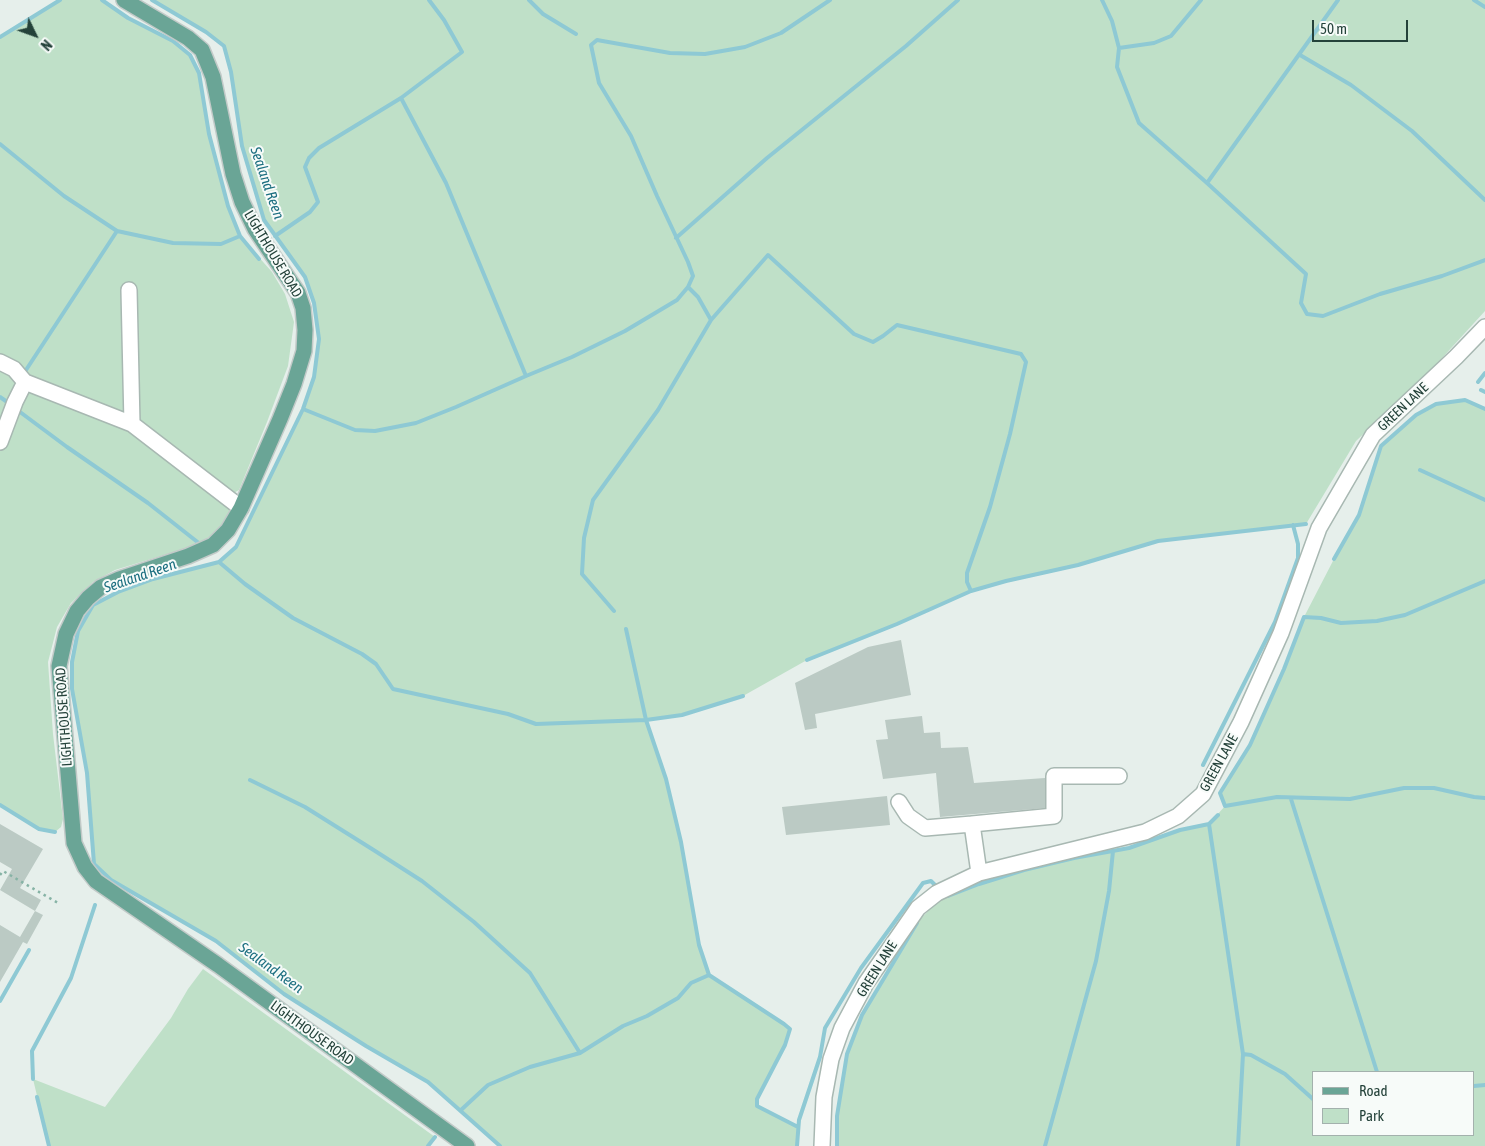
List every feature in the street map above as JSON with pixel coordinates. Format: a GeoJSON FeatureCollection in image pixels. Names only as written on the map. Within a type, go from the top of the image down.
{"type":"FeatureCollection","features":[{"type":"Feature","properties":{"kind":"main road","name":"LIGHTHOUSE ROAD"},"geometry":{"type":"LineString","coordinates":[[124,0],[188,38],[202,50],[213,77],[233,174],[242,202],[255,229],[298,294],[303,308],[304,351],[294,384],[241,508],[228,530],[213,545],[188,556],[107,584],[88,598],[77,611],[66,634],[58,666],[74,843],[85,867],[96,881],[218,965],[467,1146]]}},
{"type":"Feature","properties":{"kind":"street"},"geometry":{"type":"LineString","coordinates":[[129,290],[132,424]]}},
{"type":"Feature","properties":{"kind":"street","name":"GREEN LANE"},"geometry":{"type":"LineString","coordinates":[[822,1146],[824,1097],[831,1059],[842,1028],[866,983],[918,908],[937,893],[979,873],[1145,832],[1178,816],[1204,794],[1241,722],[1281,633],[1319,528],[1373,434],[1456,357],[1485,327]]}},
{"type":"Feature","properties":{"kind":"street"},"geometry":{"type":"LineString","coordinates":[[0,362],[14,369],[25,382],[132,424],[241,508]]}},
{"type":"Feature","properties":{"kind":"street"},"geometry":{"type":"LineString","coordinates":[[0,442],[25,382]]}},
{"type":"Feature","properties":{"kind":"street"},"geometry":{"type":"LineString","coordinates":[[899,802],[908,816],[925,828],[1054,816],[1054,776],[1120,776]]}},
{"type":"Feature","properties":{"kind":"street"},"geometry":{"type":"LineString","coordinates":[[972,824],[979,873]]}},
{"type":"Feature","properties":{"kind":"path"},"geometry":{"type":"LineString","coordinates":[[0,875],[3,871],[58,902]]}},
{"type":"Feature","properties":{"kind":"green space"},"geometry":{"type":"Polygon","coordinates":[[[60,0],[102,0],[128,18],[173,41],[190,55],[199,73],[209,134],[228,206],[240,236],[272,272],[285,294],[294,322],[288,366],[239,490],[232,494],[227,503],[230,511],[219,529],[200,544],[115,570],[93,582],[71,603],[57,627],[48,662],[53,734],[63,819],[61,827],[55,832],[39,829],[0,805],[0,37],[60,0]]]}},
{"type":"Feature","properties":{"kind":"green space"},"geometry":{"type":"Polygon","coordinates":[[[152,0],[1485,0],[1485,311],[1432,369],[1356,441],[1306,524],[1158,541],[1078,565],[1006,581],[972,591],[897,624],[807,660],[743,696],[682,715],[647,720],[666,779],[681,842],[699,945],[709,975],[790,1029],[785,1045],[757,1099],[757,1106],[798,1127],[797,1146],[500,1146],[428,1082],[366,1046],[284,994],[216,941],[111,880],[94,864],[87,773],[72,689],[72,662],[78,631],[93,605],[118,592],[153,579],[219,562],[236,547],[303,408],[314,377],[319,339],[314,303],[305,277],[264,220],[242,146],[231,72],[224,46],[206,32],[152,0]]]}},
{"type":"Feature","properties":{"kind":"green space"},"geometry":{"type":"Polygon","coordinates":[[[1465,400],[1485,409],[1485,1146],[837,1146],[837,1116],[847,1054],[863,1015],[917,923],[943,895],[948,896],[1024,870],[1129,848],[1180,830],[1209,824],[1225,806],[1220,793],[1250,745],[1284,669],[1304,617],[1359,515],[1381,446],[1416,415],[1436,404],[1465,400]]]}},
{"type":"Feature","properties":{"kind":"green space"},"geometry":{"type":"Polygon","coordinates":[[[203,969],[435,1137],[428,1146],[49,1146],[33,1079],[105,1107],[171,1018],[188,989],[203,969]]]}},
{"type":"Feature","properties":{"kind":"building"},"geometry":{"type":"Polygon","coordinates":[[[901,640],[911,695],[815,714],[817,728],[805,730],[795,683],[868,647],[901,640]]]}},
{"type":"Feature","properties":{"kind":"building"},"geometry":{"type":"Polygon","coordinates":[[[922,716],[924,733],[940,732],[941,748],[968,747],[974,783],[1045,778],[1045,808],[940,817],[936,773],[883,779],[876,740],[888,739],[885,720],[922,716]]]}},
{"type":"Feature","properties":{"kind":"building"},"geometry":{"type":"Polygon","coordinates":[[[887,796],[890,825],[786,835],[782,807],[887,796]]]}},
{"type":"Feature","properties":{"kind":"building"},"geometry":{"type":"Polygon","coordinates":[[[0,824],[43,849],[20,888],[41,900],[35,911],[0,890],[12,869],[0,862],[0,824]]]}},
{"type":"Feature","properties":{"kind":"building"},"geometry":{"type":"Polygon","coordinates":[[[35,911],[43,915],[27,944],[23,942],[0,982],[0,925],[20,937],[35,911]]]}},
{"type":"Feature","properties":{"kind":"waterway"},"geometry":{"type":"LineString","coordinates":[[0,37],[60,0]]}},
{"type":"Feature","properties":{"kind":"waterway"},"geometry":{"type":"LineString","coordinates":[[102,0],[128,18],[173,41],[190,55],[199,73],[209,134],[228,206],[240,236],[259,259]]}},
{"type":"Feature","properties":{"kind":"waterway","name":"Sealand Reen"},"geometry":{"type":"LineString","coordinates":[[152,0],[206,32],[224,46],[231,72],[242,146],[264,220],[305,277],[314,303],[319,339],[314,377],[303,409],[236,547],[219,562],[153,579],[118,592],[93,605],[78,631],[72,662],[72,689],[87,773],[94,864],[111,880],[216,941],[284,994],[366,1046],[428,1082],[500,1146]]}},
{"type":"Feature","properties":{"kind":"waterway"},"geometry":{"type":"LineString","coordinates":[[275,236],[310,212],[318,202],[305,167],[309,158],[319,148],[401,98],[462,52],[444,20],[429,0]]}},
{"type":"Feature","properties":{"kind":"waterway"},"geometry":{"type":"LineString","coordinates":[[529,0],[543,14],[576,34]]}},
{"type":"Feature","properties":{"kind":"waterway"},"geometry":{"type":"LineString","coordinates":[[303,409],[355,430],[375,431],[416,423],[572,357],[625,331],[677,300],[688,287],[693,276],[631,136],[599,83],[591,45],[597,40],[670,53],[705,54],[745,47],[781,33],[830,0]]}},
{"type":"Feature","properties":{"kind":"waterway"},"geometry":{"type":"LineString","coordinates":[[676,238],[767,158],[906,46],[958,0]]}},
{"type":"Feature","properties":{"kind":"waterway"},"geometry":{"type":"LineString","coordinates":[[1102,0],[1112,21],[1119,48],[1117,67],[1139,123],[1306,274],[1301,303],[1307,314],[1323,316],[1380,294],[1442,276],[1485,260]]}},
{"type":"Feature","properties":{"kind":"waterway"},"geometry":{"type":"LineString","coordinates":[[1119,48],[1154,43],[1171,36],[1201,0]]}},
{"type":"Feature","properties":{"kind":"waterway"},"geometry":{"type":"LineString","coordinates":[[1207,183],[1338,0]]}},
{"type":"Feature","properties":{"kind":"waterway"},"geometry":{"type":"LineString","coordinates":[[1474,0],[1485,7]]}},
{"type":"Feature","properties":{"kind":"waterway"},"geometry":{"type":"LineString","coordinates":[[1300,55],[1351,85],[1412,131],[1485,200]]}},
{"type":"Feature","properties":{"kind":"waterway"},"geometry":{"type":"LineString","coordinates":[[401,98],[446,183],[526,376]]}},
{"type":"Feature","properties":{"kind":"waterway"},"geometry":{"type":"LineString","coordinates":[[0,144],[64,196],[117,231],[173,243],[221,244],[240,236]]}},
{"type":"Feature","properties":{"kind":"waterway"},"geometry":{"type":"LineString","coordinates":[[26,370],[117,231]]}},
{"type":"Feature","properties":{"kind":"waterway"},"geometry":{"type":"LineString","coordinates":[[614,611],[582,574],[584,538],[593,500],[658,410],[711,320],[768,255],[854,334],[873,342],[897,325],[1021,354],[1026,362],[1010,434],[990,507],[967,573],[967,582],[971,591]]}},
{"type":"Feature","properties":{"kind":"waterway"},"geometry":{"type":"LineString","coordinates":[[688,287],[698,297],[711,320]]}},
{"type":"Feature","properties":{"kind":"waterway"},"geometry":{"type":"LineString","coordinates":[[1478,382],[1485,373]]}},
{"type":"Feature","properties":{"kind":"waterway"},"geometry":{"type":"LineString","coordinates":[[1481,390],[1485,392]]}},
{"type":"Feature","properties":{"kind":"waterway"},"geometry":{"type":"LineString","coordinates":[[0,397],[10,404]]}},
{"type":"Feature","properties":{"kind":"waterway"},"geometry":{"type":"LineString","coordinates":[[1334,559],[1359,515],[1381,446],[1416,415],[1436,404],[1465,400],[1485,409]]}},
{"type":"Feature","properties":{"kind":"waterway"},"geometry":{"type":"LineString","coordinates":[[16,409],[148,503],[200,544]]}},
{"type":"Feature","properties":{"kind":"waterway"},"geometry":{"type":"LineString","coordinates":[[1420,470],[1485,500]]}},
{"type":"Feature","properties":{"kind":"waterway"},"geometry":{"type":"LineString","coordinates":[[807,660],[897,624],[971,591],[1006,581],[1078,565],[1158,541],[1306,524]]}},
{"type":"Feature","properties":{"kind":"waterway"},"geometry":{"type":"LineString","coordinates":[[1203,765],[1275,622],[1298,558],[1298,544],[1293,525]]}},
{"type":"Feature","properties":{"kind":"waterway"},"geometry":{"type":"LineString","coordinates":[[219,562],[245,584],[293,618],[362,654],[376,664],[393,689],[508,714],[536,724],[646,720],[682,715],[743,696]]}},
{"type":"Feature","properties":{"kind":"waterway"},"geometry":{"type":"LineString","coordinates":[[1485,581],[1405,615],[1377,621],[1341,623],[1321,618],[1304,617],[1284,669],[1250,745],[1220,793],[1225,806],[1277,797],[1350,799],[1404,788],[1434,788],[1485,798]]}},
{"type":"Feature","properties":{"kind":"waterway"},"geometry":{"type":"LineString","coordinates":[[626,629],[646,720],[666,779],[681,842],[699,945],[709,975],[790,1029],[785,1045],[757,1099],[757,1106],[798,1127]]}},
{"type":"Feature","properties":{"kind":"waterway"},"geometry":{"type":"LineString","coordinates":[[250,780],[305,807],[372,849],[422,881],[474,922],[530,973],[580,1053]]}},
{"type":"Feature","properties":{"kind":"waterway"},"geometry":{"type":"LineString","coordinates":[[1291,799],[1377,1071]]}},
{"type":"Feature","properties":{"kind":"waterway"},"geometry":{"type":"LineString","coordinates":[[0,805],[39,829],[55,832]]}},
{"type":"Feature","properties":{"kind":"waterway"},"geometry":{"type":"LineString","coordinates":[[945,895],[948,896],[1024,870],[1129,848],[1180,830],[1209,824],[1218,815]]}},
{"type":"Feature","properties":{"kind":"waterway"},"geometry":{"type":"LineString","coordinates":[[1209,824],[1243,1054],[1238,1146]]}},
{"type":"Feature","properties":{"kind":"waterway"},"geometry":{"type":"LineString","coordinates":[[1045,1146],[1096,961],[1109,891],[1113,851]]}},
{"type":"Feature","properties":{"kind":"waterway"},"geometry":{"type":"LineString","coordinates":[[797,1146],[799,1120],[820,1057],[825,1028],[861,968],[923,883],[931,881],[937,887]]}},
{"type":"Feature","properties":{"kind":"waterway"},"geometry":{"type":"LineString","coordinates":[[33,1079],[32,1051],[71,978],[95,905]]}},
{"type":"Feature","properties":{"kind":"waterway"},"geometry":{"type":"LineString","coordinates":[[837,1146],[837,1116],[847,1054],[862,1015],[917,923]]}},
{"type":"Feature","properties":{"kind":"waterway"},"geometry":{"type":"LineString","coordinates":[[0,1001],[29,950]]}},
{"type":"Feature","properties":{"kind":"waterway"},"geometry":{"type":"LineString","coordinates":[[461,1110],[488,1085],[530,1067],[580,1053],[623,1026],[647,1016],[678,998],[691,983],[709,975]]}},
{"type":"Feature","properties":{"kind":"waterway"},"geometry":{"type":"LineString","coordinates":[[1243,1054],[1251,1055],[1285,1074],[1312,1098]]}},
{"type":"Feature","properties":{"kind":"waterway"},"geometry":{"type":"LineString","coordinates":[[1475,1086],[1485,1085]]}},
{"type":"Feature","properties":{"kind":"waterway"},"geometry":{"type":"LineString","coordinates":[[37,1097],[49,1146]]}},
{"type":"Feature","properties":{"kind":"waterway"},"geometry":{"type":"LineString","coordinates":[[428,1146],[435,1137]]}}]}
